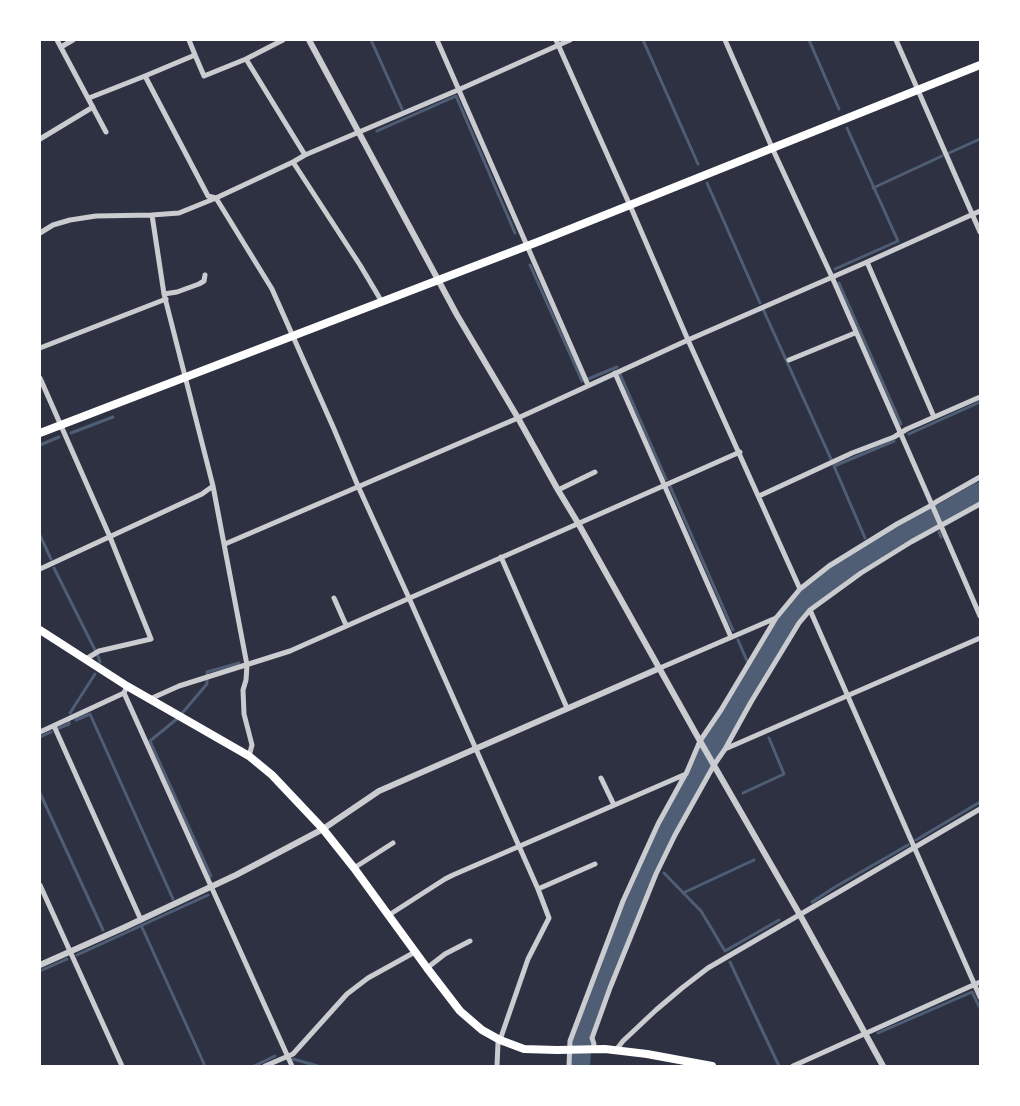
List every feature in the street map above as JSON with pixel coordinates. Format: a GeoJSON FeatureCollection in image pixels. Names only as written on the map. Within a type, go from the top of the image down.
{"type":"FeatureCollection","features":[{"type":"Feature","properties":{"kind":"main road"},"geometry":{"type":"LineString","coordinates":[[40,433],[526,246],[980,65]]}},
{"type":"Feature","properties":{"kind":"main road"},"geometry":{"type":"LineString","coordinates":[[40,630],[86,659],[126,690],[150,698],[249,756],[272,775],[323,829],[460,1011],[482,1030],[500,1040],[524,1049],[616,1050],[712,1066]]}},
{"type":"Feature","properties":{"kind":"street"},"geometry":{"type":"LineString","coordinates":[[57,40],[106,132]]}},
{"type":"Feature","properties":{"kind":"street"},"geometry":{"type":"LineString","coordinates":[[61,47],[73,40]]}},
{"type":"Feature","properties":{"kind":"street"},"geometry":{"type":"LineString","coordinates":[[189,40],[204,76],[246,59],[283,40]]}},
{"type":"Feature","properties":{"kind":"street"},"geometry":{"type":"LineString","coordinates":[[309,40],[457,315],[578,522],[883,1066]]}},
{"type":"Feature","properties":{"kind":"street"},"geometry":{"type":"LineString","coordinates":[[437,40],[588,385]]}},
{"type":"Feature","properties":{"kind":"street"},"geometry":{"type":"LineString","coordinates":[[40,232],[53,225],[70,220],[96,216],[179,213],[216,198],[305,155],[458,90],[557,42],[570,40]]}},
{"type":"Feature","properties":{"kind":"street"},"geometry":{"type":"LineString","coordinates":[[725,40],[772,148],[832,277],[980,616]]}},
{"type":"Feature","properties":{"kind":"street"},"geometry":{"type":"LineString","coordinates":[[896,40],[980,232]]}},
{"type":"Feature","properties":{"kind":"street"},"geometry":{"type":"LineString","coordinates":[[557,42],[800,589]]}},
{"type":"Feature","properties":{"kind":"street"},"geometry":{"type":"LineString","coordinates":[[89,98],[195,55]]}},
{"type":"Feature","properties":{"kind":"street"},"geometry":{"type":"LineString","coordinates":[[246,59],[305,155]]}},
{"type":"Feature","properties":{"kind":"street"},"geometry":{"type":"LineString","coordinates":[[146,76],[208,196],[216,198],[272,289],[538,889],[549,918],[528,958],[498,1043],[496,1066]]}},
{"type":"Feature","properties":{"kind":"street"},"geometry":{"type":"LineString","coordinates":[[40,139],[93,107]]}},
{"type":"Feature","properties":{"kind":"street"},"geometry":{"type":"LineString","coordinates":[[293,162],[355,256],[382,302]]}},
{"type":"Feature","properties":{"kind":"street"},"geometry":{"type":"LineString","coordinates":[[225,544],[518,418],[688,340],[980,211]]}},
{"type":"Feature","properties":{"kind":"street"},"geometry":{"type":"LineString","coordinates":[[152,215],[165,296],[213,486],[247,665],[243,690],[244,714],[252,745],[249,756]]}},
{"type":"Feature","properties":{"kind":"street"},"geometry":{"type":"LineString","coordinates":[[867,262],[934,417]]}},
{"type":"Feature","properties":{"kind":"street"},"geometry":{"type":"LineString","coordinates":[[40,348],[165,296],[199,284],[204,281],[205,276]]}},
{"type":"Feature","properties":{"kind":"street"},"geometry":{"type":"LineString","coordinates":[[789,360],[855,332]]}},
{"type":"Feature","properties":{"kind":"street"},"geometry":{"type":"LineString","coordinates":[[615,373],[731,637]]}},
{"type":"Feature","properties":{"kind":"street"},"geometry":{"type":"LineString","coordinates":[[40,378],[110,537],[151,639],[99,652],[86,659]]}},
{"type":"Feature","properties":{"kind":"street"},"geometry":{"type":"LineString","coordinates":[[759,496],[852,453],[894,437],[907,428],[980,397]]}},
{"type":"Feature","properties":{"kind":"street"},"geometry":{"type":"LineString","coordinates":[[150,698],[179,686],[290,651],[740,452]]}},
{"type":"Feature","properties":{"kind":"street"},"geometry":{"type":"LineString","coordinates":[[558,490],[595,472]]}},
{"type":"Feature","properties":{"kind":"street"},"geometry":{"type":"LineString","coordinates":[[569,1066],[570,1040],[644,852],[701,743],[776,618],[800,589],[829,566],[897,524],[933,506],[936,502],[980,477]]}},
{"type":"Feature","properties":{"kind":"street"},"geometry":{"type":"LineString","coordinates":[[40,569],[202,494],[213,486]]}},
{"type":"Feature","properties":{"kind":"street"},"geometry":{"type":"LineString","coordinates":[[592,1049],[594,1044],[592,1038],[610,988],[656,874],[675,835],[714,764],[725,749],[804,615],[861,573],[911,542],[980,504]]}},
{"type":"Feature","properties":{"kind":"street"},"geometry":{"type":"LineString","coordinates":[[501,557],[567,708]]}},
{"type":"Feature","properties":{"kind":"street"},"geometry":{"type":"LineString","coordinates":[[334,598],[346,625]]}},
{"type":"Feature","properties":{"kind":"street"},"geometry":{"type":"LineString","coordinates":[[810,610],[914,848],[977,983],[980,997]]}},
{"type":"Feature","properties":{"kind":"street"},"geometry":{"type":"LineString","coordinates":[[40,965],[212,887],[323,829],[378,791],[776,618]]}},
{"type":"Feature","properties":{"kind":"street"},"geometry":{"type":"LineString","coordinates":[[725,749],[980,638]]}},
{"type":"Feature","properties":{"kind":"street"},"geometry":{"type":"LineString","coordinates":[[40,732],[126,690],[292,1066]]}},
{"type":"Feature","properties":{"kind":"street"},"geometry":{"type":"LineString","coordinates":[[54,726],[141,920]]}},
{"type":"Feature","properties":{"kind":"street"},"geometry":{"type":"LineString","coordinates":[[388,915],[445,879],[686,774]]}},
{"type":"Feature","properties":{"kind":"street"},"geometry":{"type":"LineString","coordinates":[[601,778],[614,804]]}},
{"type":"Feature","properties":{"kind":"street"},"geometry":{"type":"LineString","coordinates":[[616,1050],[656,1010],[708,968],[980,809]]}},
{"type":"Feature","properties":{"kind":"street"},"geometry":{"type":"LineString","coordinates":[[354,868],[393,843]]}},
{"type":"Feature","properties":{"kind":"street"},"geometry":{"type":"LineString","coordinates":[[538,889],[595,864]]}},
{"type":"Feature","properties":{"kind":"street"},"geometry":{"type":"LineString","coordinates":[[40,885],[122,1066]]}},
{"type":"Feature","properties":{"kind":"street"},"geometry":{"type":"LineString","coordinates":[[427,968],[445,954],[470,941]]}},
{"type":"Feature","properties":{"kind":"street"},"geometry":{"type":"LineString","coordinates":[[265,1066],[293,1054],[347,994],[368,978],[415,952]]}},
{"type":"Feature","properties":{"kind":"street"},"geometry":{"type":"LineString","coordinates":[[792,1066],[977,983]]}},
{"type":"Feature","properties":{"kind":"waterway"},"geometry":{"type":"LineString","coordinates":[[371,40],[402,109]]}},
{"type":"Feature","properties":{"kind":"waterway"},"geometry":{"type":"LineString","coordinates":[[643,40],[698,164]]}},
{"type":"Feature","properties":{"kind":"waterway"},"geometry":{"type":"LineString","coordinates":[[809,40],[839,109]]}},
{"type":"Feature","properties":{"kind":"waterway"},"geometry":{"type":"LineString","coordinates":[[377,131],[456,96],[515,233]]}},
{"type":"Feature","properties":{"kind":"waterway"},"geometry":{"type":"LineString","coordinates":[[835,269],[898,241],[847,128]]}},
{"type":"Feature","properties":{"kind":"waterway"},"geometry":{"type":"LineString","coordinates":[[949,153],[980,139]]}},
{"type":"Feature","properties":{"kind":"waterway"},"geometry":{"type":"LineString","coordinates":[[873,188],[942,156]]}},
{"type":"Feature","properties":{"kind":"waterway"},"geometry":{"type":"LineString","coordinates":[[707,183],[760,303]]}},
{"type":"Feature","properties":{"kind":"waterway"},"geometry":{"type":"LineString","coordinates":[[530,265],[582,381]]}},
{"type":"Feature","properties":{"kind":"waterway"},"geometry":{"type":"LineString","coordinates":[[839,283],[901,424]]}},
{"type":"Feature","properties":{"kind":"waterway"},"geometry":{"type":"LineString","coordinates":[[763,309],[831,459]]}},
{"type":"Feature","properties":{"kind":"waterway"},"geometry":{"type":"LineString","coordinates":[[588,379],[617,367]]}},
{"type":"Feature","properties":{"kind":"waterway"},"geometry":{"type":"LineString","coordinates":[[620,374],[666,479]]}},
{"type":"Feature","properties":{"kind":"waterway"},"geometry":{"type":"LineString","coordinates":[[909,434],[980,402]]}},
{"type":"Feature","properties":{"kind":"waterway"},"geometry":{"type":"LineString","coordinates":[[71,433],[113,417]]}},
{"type":"Feature","properties":{"kind":"waterway"},"geometry":{"type":"LineString","coordinates":[[40,445],[59,437]]}},
{"type":"Feature","properties":{"kind":"waterway"},"geometry":{"type":"LineString","coordinates":[[865,538],[834,466],[894,441]]}},
{"type":"Feature","properties":{"kind":"waterway"},"geometry":{"type":"LineString","coordinates":[[670,486],[733,630]]}},
{"type":"Feature","properties":{"kind":"waterway"},"geometry":{"type":"LineString","coordinates":[[580,1066],[582,1039],[649,867],[690,782],[769,651],[797,609],[841,572],[891,540],[980,492]]}},
{"type":"Feature","properties":{"kind":"waterway"},"geometry":{"type":"LineString","coordinates":[[939,532],[941,537]]}},
{"type":"Feature","properties":{"kind":"waterway"},"geometry":{"type":"LineString","coordinates":[[40,535],[51,559]]}},
{"type":"Feature","properties":{"kind":"waterway"},"geometry":{"type":"LineString","coordinates":[[54,568],[95,650]]}},
{"type":"Feature","properties":{"kind":"waterway"},"geometry":{"type":"LineString","coordinates":[[738,640],[747,661]]}},
{"type":"Feature","properties":{"kind":"waterway"},"geometry":{"type":"LineString","coordinates":[[98,656],[100,662]]}},
{"type":"Feature","properties":{"kind":"waterway"},"geometry":{"type":"LineString","coordinates":[[211,876],[150,741],[178,718],[207,684],[207,672],[239,663]]}},
{"type":"Feature","properties":{"kind":"waterway"},"geometry":{"type":"LineString","coordinates":[[750,667],[754,675]]}},
{"type":"Feature","properties":{"kind":"waterway"},"geometry":{"type":"LineString","coordinates":[[70,713],[95,674]]}},
{"type":"Feature","properties":{"kind":"waterway"},"geometry":{"type":"LineString","coordinates":[[76,720],[90,714],[173,899]]}},
{"type":"Feature","properties":{"kind":"waterway"},"geometry":{"type":"LineString","coordinates":[[59,728],[69,724],[69,722]]}},
{"type":"Feature","properties":{"kind":"waterway"},"geometry":{"type":"LineString","coordinates":[[40,737],[51,732]]}},
{"type":"Feature","properties":{"kind":"waterway"},"geometry":{"type":"LineString","coordinates":[[743,793],[784,774],[769,738]]}},
{"type":"Feature","properties":{"kind":"waterway"},"geometry":{"type":"LineString","coordinates":[[40,793],[103,930]]}},
{"type":"Feature","properties":{"kind":"waterway"},"geometry":{"type":"LineString","coordinates":[[916,840],[980,802]]}},
{"type":"Feature","properties":{"kind":"waterway"},"geometry":{"type":"LineString","coordinates":[[812,902],[908,845]]}},
{"type":"Feature","properties":{"kind":"waterway"},"geometry":{"type":"LineString","coordinates":[[683,893],[754,860]]}},
{"type":"Feature","properties":{"kind":"waterway"},"geometry":{"type":"LineString","coordinates":[[664,873],[701,911],[725,951],[779,920]]}},
{"type":"Feature","properties":{"kind":"waterway"},"geometry":{"type":"LineString","coordinates":[[77,955],[208,895]]}},
{"type":"Feature","properties":{"kind":"waterway"},"geometry":{"type":"LineString","coordinates":[[141,925],[205,1066]]}},
{"type":"Feature","properties":{"kind":"waterway"},"geometry":{"type":"LineString","coordinates":[[40,971],[67,959]]}},
{"type":"Feature","properties":{"kind":"waterway"},"geometry":{"type":"LineString","coordinates":[[730,962],[779,1066]]}},
{"type":"Feature","properties":{"kind":"waterway"},"geometry":{"type":"LineString","coordinates":[[878,1033],[972,992],[980,1008]]}},
{"type":"Feature","properties":{"kind":"waterway"},"geometry":{"type":"LineString","coordinates":[[254,1066],[275,1056]]}},
{"type":"Feature","properties":{"kind":"waterway"},"geometry":{"type":"LineString","coordinates":[[293,1059],[318,1066]]}}]}
